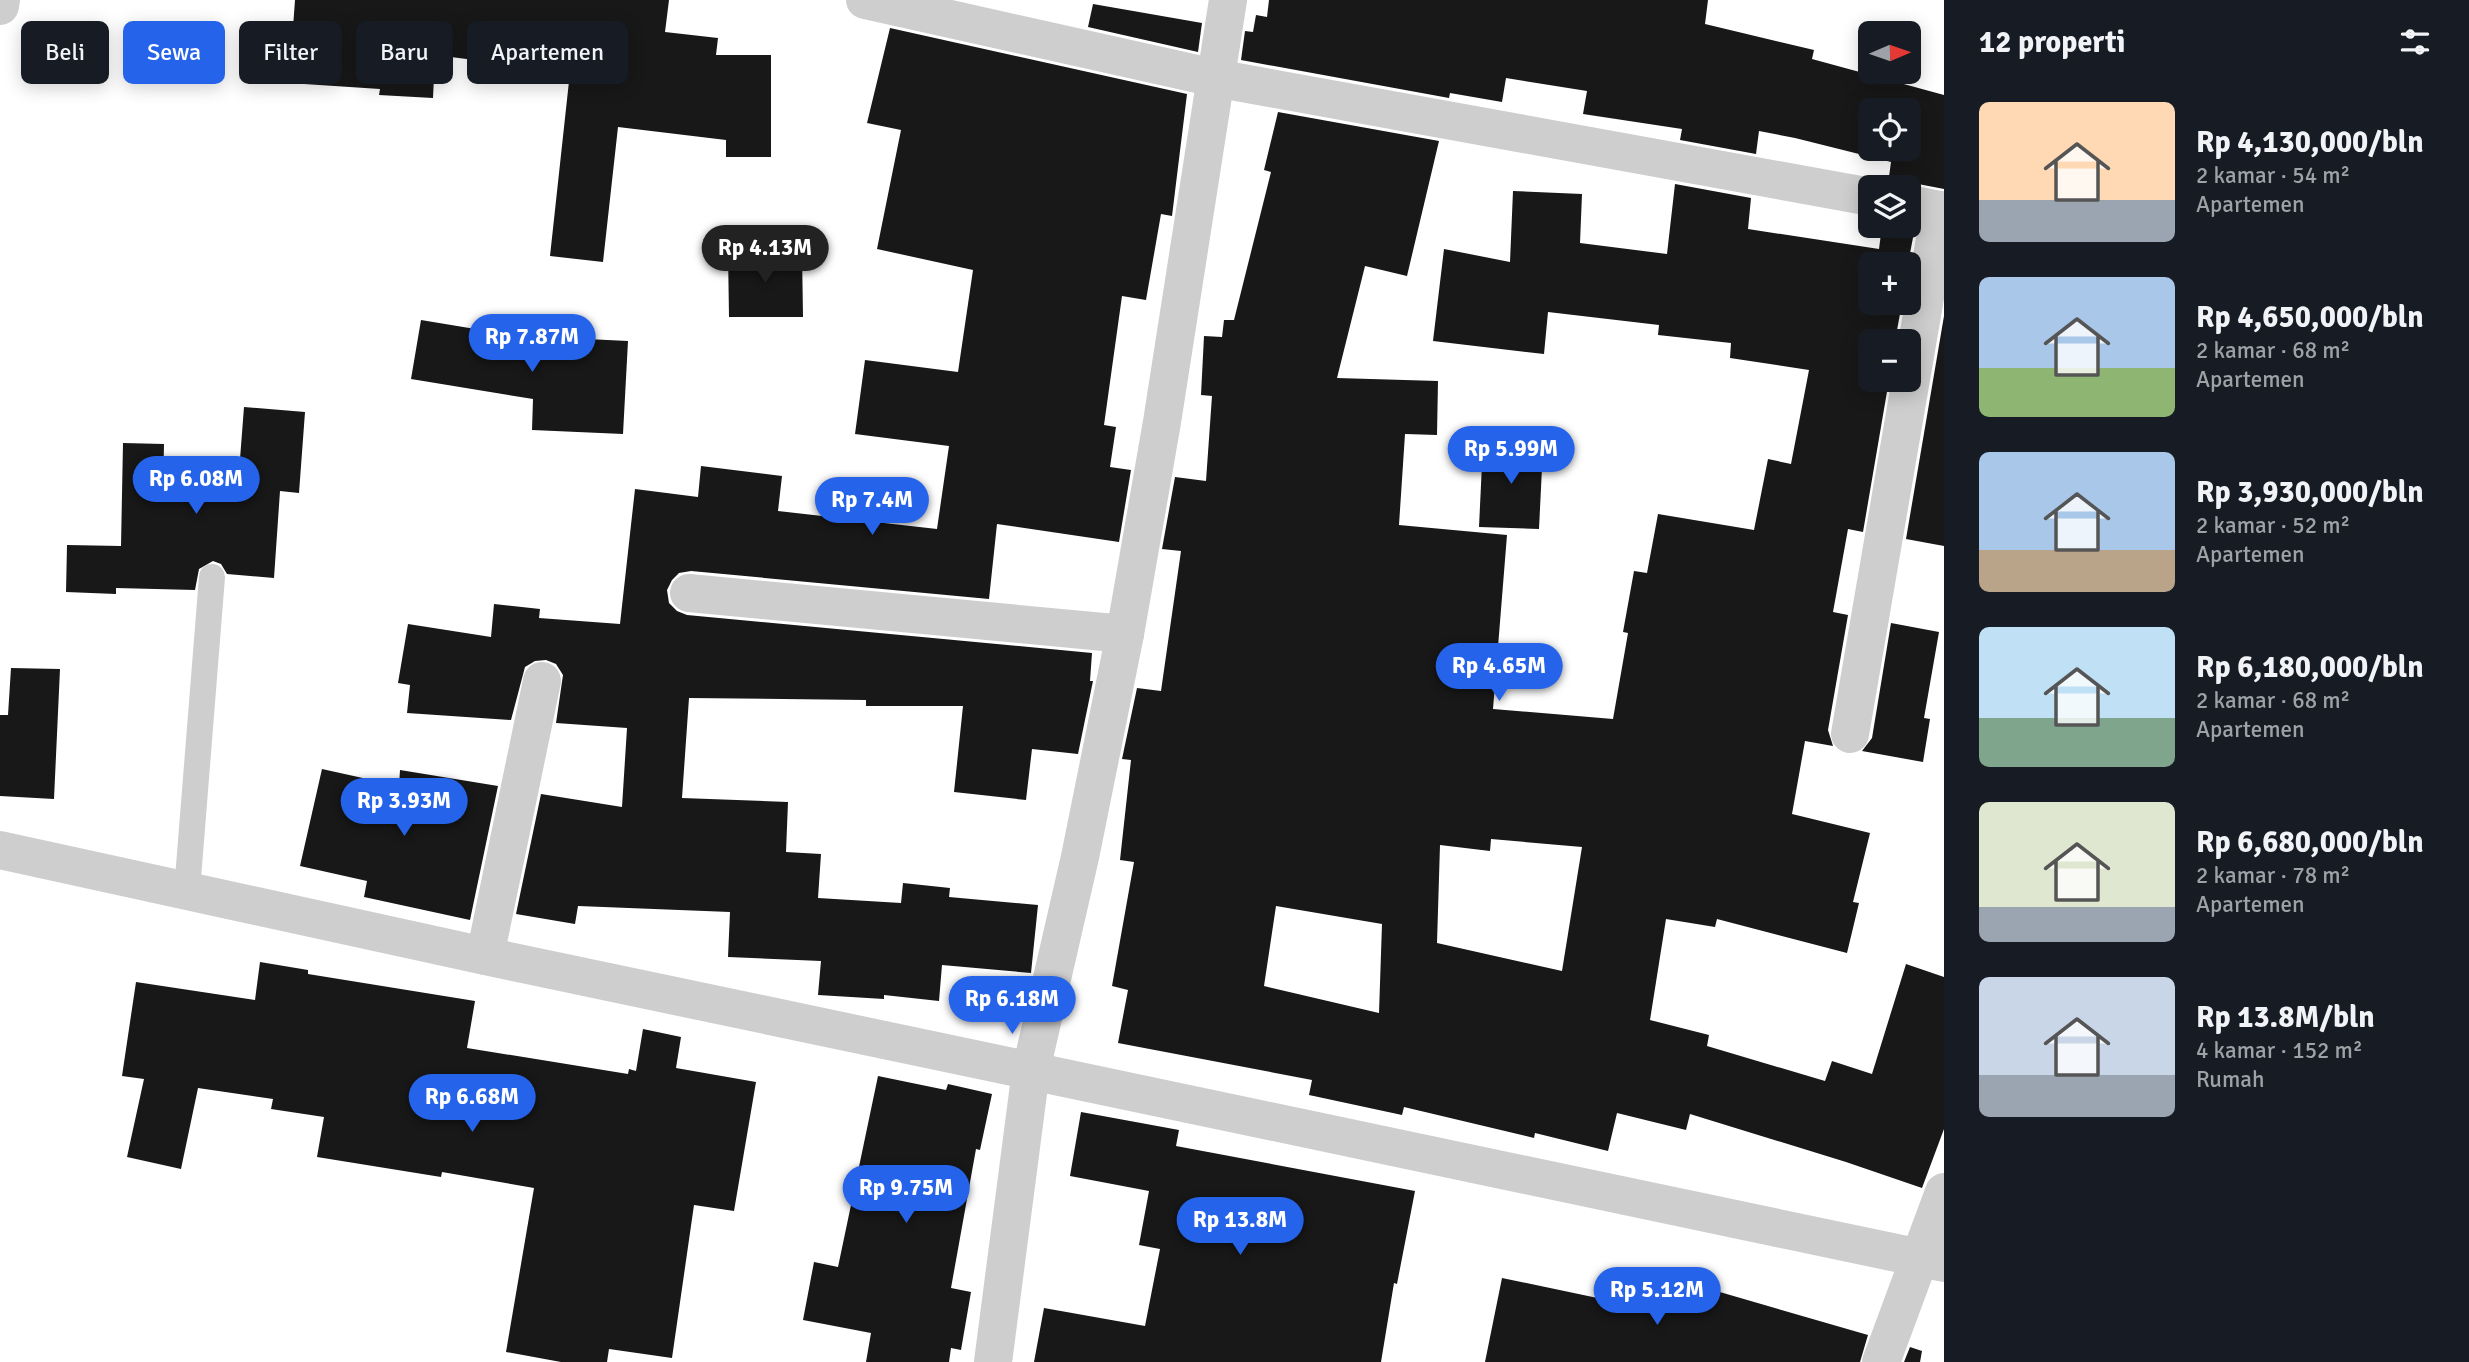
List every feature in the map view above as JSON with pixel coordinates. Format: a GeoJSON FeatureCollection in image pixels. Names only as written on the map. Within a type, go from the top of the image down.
{"type":"FeatureCollection","features":[{"type":"Feature","properties":{"kind":"street"},"geometry":{"type":"LineString","coordinates":[[0,6],[1,0]]}},
{"type":"Feature","properties":{"kind":"street"},"geometry":{"type":"LineString","coordinates":[[866,0],[1215,78],[1858,195]]}},
{"type":"Feature","properties":{"kind":"street"},"geometry":{"type":"LineString","coordinates":[[993,1362],[1031,1070],[1080,857],[1125,634],[1162,422],[1228,0]]}},
{"type":"Feature","properties":{"kind":"street"},"geometry":{"type":"LineString","coordinates":[[1850,734],[1931,208]]}},
{"type":"Feature","properties":{"kind":"street"},"geometry":{"type":"LineString","coordinates":[[689,593],[1125,634]]}},
{"type":"Feature","properties":{"kind":"street"},"geometry":{"type":"LineString","coordinates":[[485,956],[542,681]]}},
{"type":"Feature","properties":{"kind":"street"},"geometry":{"type":"LineString","coordinates":[[11,852],[485,956],[1933,1260]]}},
{"type":"Feature","properties":{"kind":"street"},"geometry":{"type":"LineString","coordinates":[[1881,1362],[1933,1260],[1944,1192]]}},
{"type":"Feature","properties":{"kind":"lane"},"geometry":{"type":"LineString","coordinates":[[187,891],[212,577]]}},
{"type":"Feature","properties":{"kind":"building"},"geometry":{"type":"Polygon","coordinates":[[[295,0],[669,0],[665,32],[718,38],[716,55],[771,55],[771,157],[726,157],[726,140],[618,127],[603,262],[550,256],[569,84],[628,84],[628,21],[467,21],[467,59],[453,57],[453,21],[356,21],[356,84],[434,84],[433,98],[379,95],[380,89],[304,84],[342,84],[342,21],[293,21],[295,0]]]}},
{"type":"Feature","properties":{"kind":"building"},"geometry":{"type":"Polygon","coordinates":[[[1269,0],[1708,0],[1705,24],[1814,50],[1812,59],[1858,72],[1858,84],[1904,84],[1944,95],[1944,189],[1921,185],[1921,175],[1889,175],[1891,162],[1887,161],[1921,161],[1921,98],[1858,98],[1858,154],[1759,131],[1756,154],[1680,140],[1682,129],[1583,114],[1587,91],[1506,78],[1502,102],[1450,93],[1449,98],[1241,60],[1245,31],[1253,32],[1256,15],[1267,17],[1269,0]]]}},
{"type":"Feature","properties":{"kind":"building"},"geometry":{"type":"Polygon","coordinates":[[[1093,4],[1202,23],[1198,52],[1088,27],[1093,4]]]}},
{"type":"Feature","properties":{"kind":"building"},"geometry":{"type":"Polygon","coordinates":[[[890,28],[1187,94],[1172,216],[1161,214],[1146,300],[1122,296],[1104,425],[1116,427],[1110,467],[1131,470],[1119,542],[997,524],[989,599],[691,571],[679,573],[667,590],[669,603],[677,611],[687,615],[1092,653],[1090,681],[1093,681],[1078,754],[1032,749],[1026,800],[954,792],[963,706],[866,706],[866,700],[689,698],[682,798],[788,802],[786,852],[821,854],[818,898],[901,903],[903,883],[950,888],[949,897],[1038,905],[1031,973],[942,965],[939,1001],[884,995],[884,999],[818,995],[821,961],[728,957],[730,912],[578,906],[575,924],[516,914],[541,794],[622,807],[627,728],[556,723],[563,675],[556,664],[546,660],[535,661],[525,667],[511,720],[407,713],[410,685],[398,683],[408,624],[491,637],[494,604],[540,609],[539,618],[620,624],[635,489],[698,497],[701,466],[782,476],[778,511],[937,529],[949,446],[855,434],[865,360],[958,372],[973,270],[877,249],[901,130],[867,123],[890,28]]]}},
{"type":"Feature","properties":{"kind":"building"},"geometry":{"type":"Polygon","coordinates":[[[1278,112],[1439,141],[1407,276],[1365,266],[1337,378],[1438,381],[1437,435],[1405,434],[1399,525],[1507,535],[1493,709],[1613,719],[1628,633],[1623,632],[1634,571],[1647,573],[1658,514],[1754,530],[1768,459],[1791,464],[1809,370],[1730,358],[1731,343],[1658,335],[1659,325],[1548,312],[1544,354],[1433,341],[1444,249],[1510,262],[1513,191],[1582,194],[1580,243],[1667,254],[1675,184],[1751,198],[1748,229],[1879,249],[1880,238],[1913,238],[1910,252],[1858,252],[1858,315],[1900,315],[1897,329],[1858,329],[1858,392],[1887,392],[1863,532],[1848,529],[1833,612],[1848,615],[1828,730],[1833,746],[1805,741],[1792,814],[1870,833],[1853,902],[1859,903],[1847,953],[1717,919],[1715,927],[1666,919],[1650,1020],[1709,1035],[1707,1046],[1825,1081],[1832,1061],[1872,1074],[1906,964],[1944,977],[1944,1129],[1922,1188],[1690,1114],[1686,1130],[1617,1113],[1608,1151],[1535,1133],[1534,1138],[1404,1107],[1402,1115],[1309,1095],[1312,1080],[1118,1043],[1128,990],[1112,986],[1134,862],[1120,860],[1131,760],[1122,759],[1137,688],[1161,691],[1181,551],[1162,549],[1175,477],[1206,481],[1212,396],[1201,395],[1204,336],[1222,337],[1224,320],[1234,320],[1271,172],[1264,170],[1278,112]],[[1491,839],[1490,851],[1440,845],[1437,943],[1562,971],[1582,847],[1491,839]],[[1276,906],[1264,986],[1379,1013],[1382,924],[1276,906]]]}},
{"type":"Feature","properties":{"kind":"building"},"geometry":{"type":"Polygon","coordinates":[[[728,253],[802,253],[803,317],[729,317],[728,253]]]}},
{"type":"Feature","properties":{"kind":"building"},"geometry":{"type":"Polygon","coordinates":[[[1944,316],[1944,546],[1906,539],[1944,316]]]}},
{"type":"Feature","properties":{"kind":"building"},"geometry":{"type":"Polygon","coordinates":[[[421,320],[565,344],[566,338],[628,341],[623,434],[532,430],[533,399],[411,379],[421,320]]]}},
{"type":"Feature","properties":{"kind":"building"},"geometry":{"type":"Polygon","coordinates":[[[244,407],[305,412],[299,493],[280,491],[274,578],[227,574],[221,564],[213,561],[199,569],[195,590],[116,588],[116,594],[66,592],[67,545],[121,546],[123,443],[164,444],[163,493],[237,498],[244,407]]]}},
{"type":"Feature","properties":{"kind":"building"},"geometry":{"type":"Polygon","coordinates":[[[1483,443],[1543,447],[1539,529],[1479,527],[1483,443]]]}},
{"type":"Feature","properties":{"kind":"building"},"geometry":{"type":"Polygon","coordinates":[[[1891,623],[1939,632],[1924,718],[1930,719],[1923,762],[1862,751],[1872,738],[1891,623]]]}},
{"type":"Feature","properties":{"kind":"building"},"geometry":{"type":"Polygon","coordinates":[[[11,668],[60,669],[54,799],[0,796],[0,715],[8,715],[11,668]]]}},
{"type":"Feature","properties":{"kind":"building"},"geometry":{"type":"Polygon","coordinates":[[[322,769],[399,786],[400,770],[498,786],[470,920],[364,897],[367,881],[300,866],[322,769]]]}},
{"type":"Feature","properties":{"kind":"building"},"geometry":{"type":"Polygon","coordinates":[[[260,962],[308,970],[308,974],[475,1001],[467,1048],[628,1074],[629,1069],[636,1071],[643,1029],[681,1037],[676,1068],[756,1082],[734,1211],[694,1205],[672,1358],[609,1349],[607,1362],[561,1362],[506,1352],[534,1188],[442,1172],[441,1177],[317,1157],[324,1117],[271,1109],[273,1099],[198,1088],[181,1169],[127,1157],[144,1079],[122,1076],[136,982],[255,1000],[260,962]]]}},
{"type":"Feature","properties":{"kind":"building"},"geometry":{"type":"Polygon","coordinates":[[[878,1076],[946,1090],[948,1084],[992,1094],[980,1150],[976,1149],[951,1288],[971,1292],[961,1350],[951,1348],[949,1362],[866,1362],[871,1333],[803,1320],[814,1262],[838,1267],[878,1076]]]}},
{"type":"Feature","properties":{"kind":"building"},"geometry":{"type":"Polygon","coordinates":[[[1081,1112],[1179,1130],[1176,1146],[1415,1191],[1397,1284],[1394,1283],[1381,1362],[1034,1362],[1044,1308],[1145,1326],[1160,1249],[1139,1245],[1149,1191],[1070,1176],[1081,1112]]]}},
{"type":"Feature","properties":{"kind":"building"},"geometry":{"type":"Polygon","coordinates":[[[1614,1269],[1706,1288],[1868,1335],[1860,1362],[1485,1362],[1502,1278],[1607,1300],[1614,1269]]]}},
{"type":"Feature","properties":{"kind":"building"},"geometry":{"type":"Polygon","coordinates":[[[1910,1347],[1922,1351],[1920,1362],[1904,1362],[1910,1347]]]}}]}
